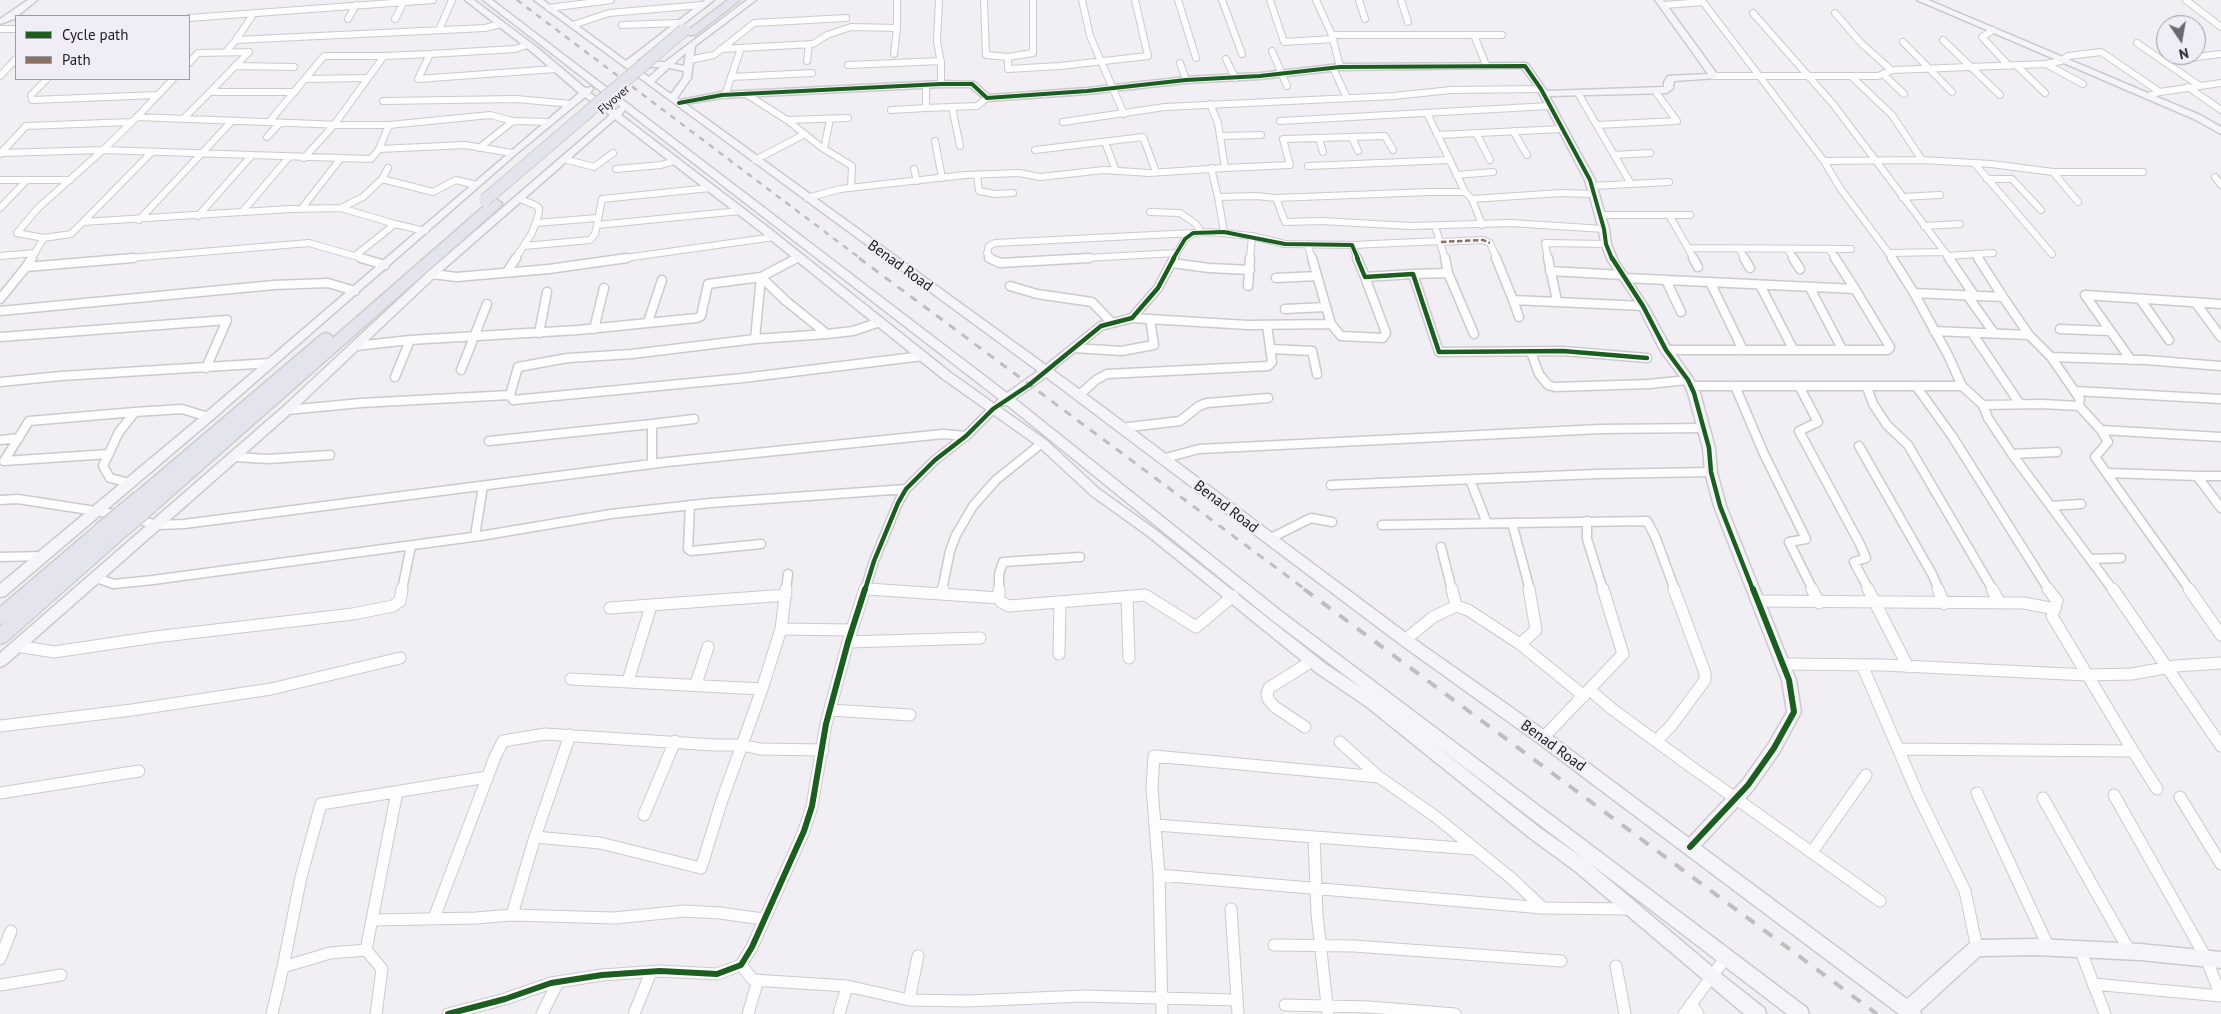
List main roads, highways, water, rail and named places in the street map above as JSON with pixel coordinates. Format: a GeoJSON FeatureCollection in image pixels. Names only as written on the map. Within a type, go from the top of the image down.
{"type":"FeatureCollection","features":[{"type":"Feature","properties":{"kind":"highway","name":"Flyover"},"geometry":{"type":"LineString","coordinates":[[490,202],[721,0]]}},
{"type":"Feature","properties":{"kind":"highway","name":"Flyover"},"geometry":{"type":"LineString","coordinates":[[490,202],[691,33],[735,0]]}},
{"type":"Feature","properties":{"kind":"highway"},"geometry":{"type":"LineString","coordinates":[[0,617],[106,535],[490,202]]}},
{"type":"Feature","properties":{"kind":"highway"},"geometry":{"type":"LineString","coordinates":[[0,637],[106,535]]}},
{"type":"Feature","properties":{"kind":"railway"},"geometry":{"type":"LineString","coordinates":[[517,0],[861,259]]}},
{"type":"Feature","properties":{"kind":"railway"},"geometry":{"type":"LineString","coordinates":[[859,258],[1306,590]]}},
{"type":"Feature","properties":{"kind":"railway"},"geometry":{"type":"LineString","coordinates":[[1304,589],[1877,1014]]}}]}
